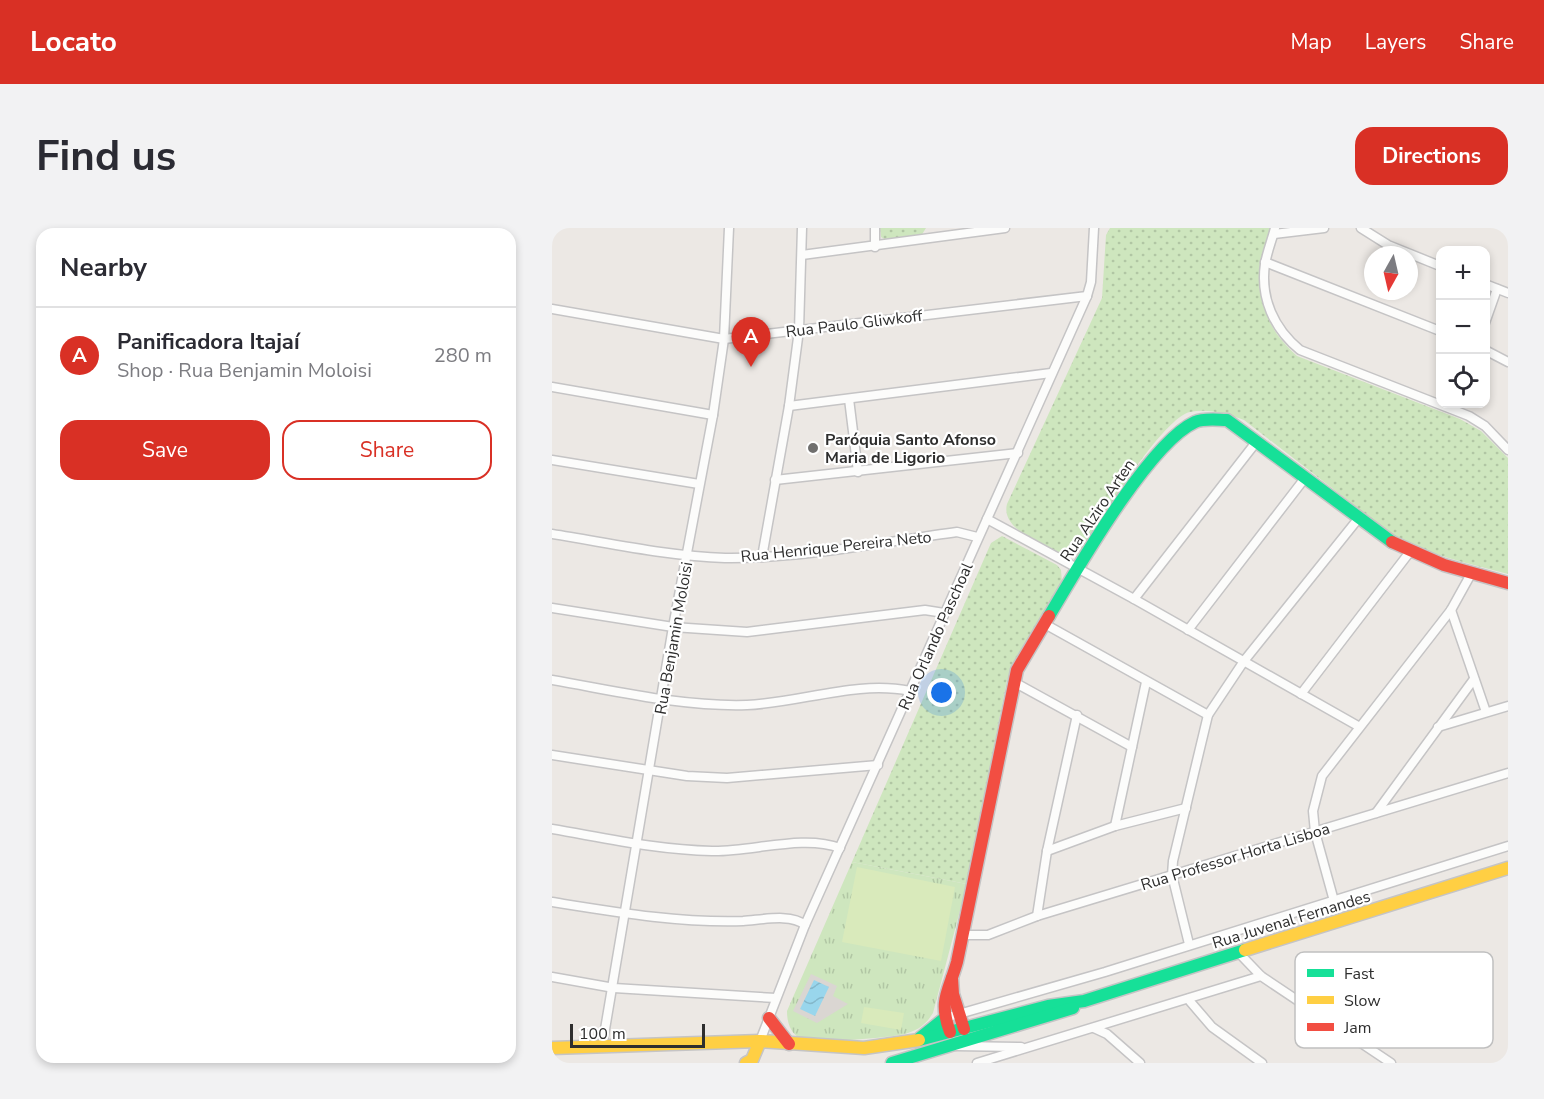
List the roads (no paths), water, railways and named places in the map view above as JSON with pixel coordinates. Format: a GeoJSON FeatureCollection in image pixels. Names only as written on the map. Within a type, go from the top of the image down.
{"type":"FeatureCollection","features":[{"type":"Feature","properties":{"kind":"main road","name":"Rua Alziro Arten"},"geometry":{"type":"LineString","coordinates":[[956,1037],[942,1010],[944,991],[952,978],[963,935],[1017,670],[1077,567],[1152,458],[1187,426],[1208,418],[1227,420],[1358,519],[1409,553],[1470,574],[1508,583]]}},
{"type":"Feature","properties":{"kind":"main road","name":"Rua Juvenal Fernandes"},"geometry":{"type":"LineString","coordinates":[[1084,1001],[1508,868]]}},
{"type":"Feature","properties":{"kind":"main road","name":"Rua Alziro Arten"},"geometry":{"type":"LineString","coordinates":[[952,978],[958,1014],[956,1037]]}},
{"type":"Feature","properties":{"kind":"main road"},"geometry":{"type":"LineString","coordinates":[[892,1063],[956,1037],[1048,1006],[1084,1001]]}},
{"type":"Feature","properties":{"kind":"main road"},"geometry":{"type":"LineString","coordinates":[[552,1048],[760,1041],[856,1048],[956,1037],[976,1038],[1073,1008],[1084,1001]]}},
{"type":"Feature","properties":{"kind":"main road"},"geometry":{"type":"LineString","coordinates":[[769,1018],[789,1044]]}},
{"type":"Feature","properties":{"kind":"main road"},"geometry":{"type":"LineString","coordinates":[[916,1041],[945,1018]]}},
{"type":"Feature","properties":{"kind":"main road"},"geometry":{"type":"LineString","coordinates":[[746,1063],[752,1060],[760,1041]]}},
{"type":"Feature","properties":{"kind":"street","name":"Rua Benjamin Moloisi"},"geometry":{"type":"LineString","coordinates":[[602,1047],[614,988],[673,627],[713,414],[724,339],[729,228]]}},
{"type":"Feature","properties":{"kind":"street"},"geometry":{"type":"LineString","coordinates":[[762,557],[800,330],[802,228]]}},
{"type":"Feature","properties":{"kind":"street"},"geometry":{"type":"LineString","coordinates":[[875,228],[875,247]]}},
{"type":"Feature","properties":{"kind":"street"},"geometry":{"type":"LineString","coordinates":[[935,228],[936,239]]}},
{"type":"Feature","properties":{"kind":"street"},"geometry":{"type":"LineString","coordinates":[[802,255],[936,239],[1005,228]]}},
{"type":"Feature","properties":{"kind":"street","name":"Rua Orlando Paschoal"},"geometry":{"type":"LineString","coordinates":[[760,1041],[805,925],[1087,296],[1091,282],[1094,228]]}},
{"type":"Feature","properties":{"kind":"street"},"geometry":{"type":"LineString","coordinates":[[1324,228],[1274,231],[1264,281],[1268,304],[1283,336],[1300,350],[1400,392],[1436,401]]}},
{"type":"Feature","properties":{"kind":"street"},"geometry":{"type":"LineString","coordinates":[[1360,228],[1388,245],[1436,264]]}},
{"type":"Feature","properties":{"kind":"street"},"geometry":{"type":"LineString","coordinates":[[1266,262],[1436,330]]}},
{"type":"Feature","properties":{"kind":"street"},"geometry":{"type":"LineString","coordinates":[[1490,286],[1508,293]]}},
{"type":"Feature","properties":{"kind":"street"},"geometry":{"type":"LineString","coordinates":[[1490,309],[1497,289]]}},
{"type":"Feature","properties":{"kind":"street","name":"Rua Paulo Gliwkoff"},"geometry":{"type":"LineString","coordinates":[[552,309],[724,339],[1087,296]]}},
{"type":"Feature","properties":{"kind":"street"},"geometry":{"type":"LineString","coordinates":[[1490,353],[1508,362]]}},
{"type":"Feature","properties":{"kind":"street"},"geometry":{"type":"LineString","coordinates":[[789,406],[1051,373]]}},
{"type":"Feature","properties":{"kind":"street"},"geometry":{"type":"LineString","coordinates":[[552,387],[713,414]]}},
{"type":"Feature","properties":{"kind":"street"},"geometry":{"type":"LineString","coordinates":[[849,399],[858,472]]}},
{"type":"Feature","properties":{"kind":"street"},"geometry":{"type":"LineString","coordinates":[[1457,408],[1485,426],[1508,450]]}},
{"type":"Feature","properties":{"kind":"street"},"geometry":{"type":"LineString","coordinates":[[1134,599],[1257,441]]}},
{"type":"Feature","properties":{"kind":"street"},"geometry":{"type":"LineString","coordinates":[[775,480],[1018,453]]}},
{"type":"Feature","properties":{"kind":"street"},"geometry":{"type":"LineString","coordinates":[[552,460],[699,484]]}},
{"type":"Feature","properties":{"kind":"street"},"geometry":{"type":"LineString","coordinates":[[1188,630],[1305,478]]}},
{"type":"Feature","properties":{"kind":"street"},"geometry":{"type":"LineString","coordinates":[[987,519],[1077,567],[1358,726]]}},
{"type":"Feature","properties":{"kind":"street"},"geometry":{"type":"LineString","coordinates":[[1189,944],[1172,876],[1176,848],[1208,716],[1244,662],[1358,519]]}},
{"type":"Feature","properties":{"kind":"street","name":"Rua Henrique Pereira Neto"},"geometry":{"type":"LineString","coordinates":[[552,534],[688,556],[762,557],[957,532],[977,537]]}},
{"type":"Feature","properties":{"kind":"street"},"geometry":{"type":"LineString","coordinates":[[1301,694],[1409,553]]}},
{"type":"Feature","properties":{"kind":"street"},"geometry":{"type":"LineString","coordinates":[[1334,901],[1315,832],[1313,811],[1322,776],[1358,726],[1451,610],[1470,574]]}},
{"type":"Feature","properties":{"kind":"street"},"geometry":{"type":"LineString","coordinates":[[552,608],[673,627],[747,632],[925,610],[944,613]]}},
{"type":"Feature","properties":{"kind":"street"},"geometry":{"type":"LineString","coordinates":[[1451,610],[1486,712]]}},
{"type":"Feature","properties":{"kind":"street"},"geometry":{"type":"LineString","coordinates":[[1043,623],[1208,716]]}},
{"type":"Feature","properties":{"kind":"street"},"geometry":{"type":"LineString","coordinates":[[552,680],[661,698],[746,705],[885,687],[910,691]]}},
{"type":"Feature","properties":{"kind":"street"},"geometry":{"type":"LineString","coordinates":[[1375,813],[1474,680]]}},
{"type":"Feature","properties":{"kind":"street"},"geometry":{"type":"LineString","coordinates":[[1014,682],[1131,747]]}},
{"type":"Feature","properties":{"kind":"street"},"geometry":{"type":"LineString","coordinates":[[1115,826],[1146,682]]}},
{"type":"Feature","properties":{"kind":"street"},"geometry":{"type":"LineString","coordinates":[[1438,728],[1508,706]]}},
{"type":"Feature","properties":{"kind":"street"},"geometry":{"type":"LineString","coordinates":[[1036,916],[1047,851],[1077,715]]}},
{"type":"Feature","properties":{"kind":"street"},"geometry":{"type":"LineString","coordinates":[[552,754],[687,776],[751,778],[878,765]]}},
{"type":"Feature","properties":{"kind":"street","name":"Rua Professor Horta Lisboa"},"geometry":{"type":"LineString","coordinates":[[963,935],[988,935],[1036,916],[1508,773]]}},
{"type":"Feature","properties":{"kind":"street"},"geometry":{"type":"LineString","coordinates":[[1047,851],[1115,826],[1186,808]]}},
{"type":"Feature","properties":{"kind":"street"},"geometry":{"type":"LineString","coordinates":[[552,829],[638,844],[712,851],[752,850],[812,842],[840,848]]}},
{"type":"Feature","properties":{"kind":"street","name":"Rua Juvenal Fernandes"},"geometry":{"type":"LineString","coordinates":[[945,1018],[1106,972],[1189,944],[1508,846]]}},
{"type":"Feature","properties":{"kind":"street"},"geometry":{"type":"LineString","coordinates":[[552,902],[626,914],[706,922],[792,919],[805,925]]}},
{"type":"Feature","properties":{"kind":"street"},"geometry":{"type":"LineString","coordinates":[[1238,952],[1261,976],[1295,999]]}},
{"type":"Feature","properties":{"kind":"street"},"geometry":{"type":"LineString","coordinates":[[977,1063],[1261,976]]}},
{"type":"Feature","properties":{"kind":"street"},"geometry":{"type":"LineString","coordinates":[[552,977],[614,988],[776,998]]}},
{"type":"Feature","properties":{"kind":"street"},"geometry":{"type":"LineString","coordinates":[[1188,999],[1212,1027],[1262,1063]]}},
{"type":"Feature","properties":{"kind":"street"},"geometry":{"type":"LineString","coordinates":[[1095,1028],[1107,1034],[1140,1063]]}},
{"type":"Feature","properties":{"kind":"street"},"geometry":{"type":"LineString","coordinates":[[956,1037],[1011,1047],[1048,1042]]}},
{"type":"Feature","properties":{"kind":"street"},"geometry":{"type":"LineString","coordinates":[[1369,1048],[1391,1063]]}},
{"type":"Feature","properties":{"kind":"water"},"geometry":{"type":"Polygon","coordinates":[[[814,980],[829,987],[815,1016],[800,1009],[814,980]]]}},
{"type":"Feature","properties":{"kind":"place","name":"Panificadora Itajaí"},"geometry":{"type":"Point","coordinates":[751,367]}},
{"type":"Feature","properties":{"kind":"place","name":"Paróquia Santo Afonso Maria de Ligorio"},"geometry":{"type":"Point","coordinates":[813,448]}}]}
